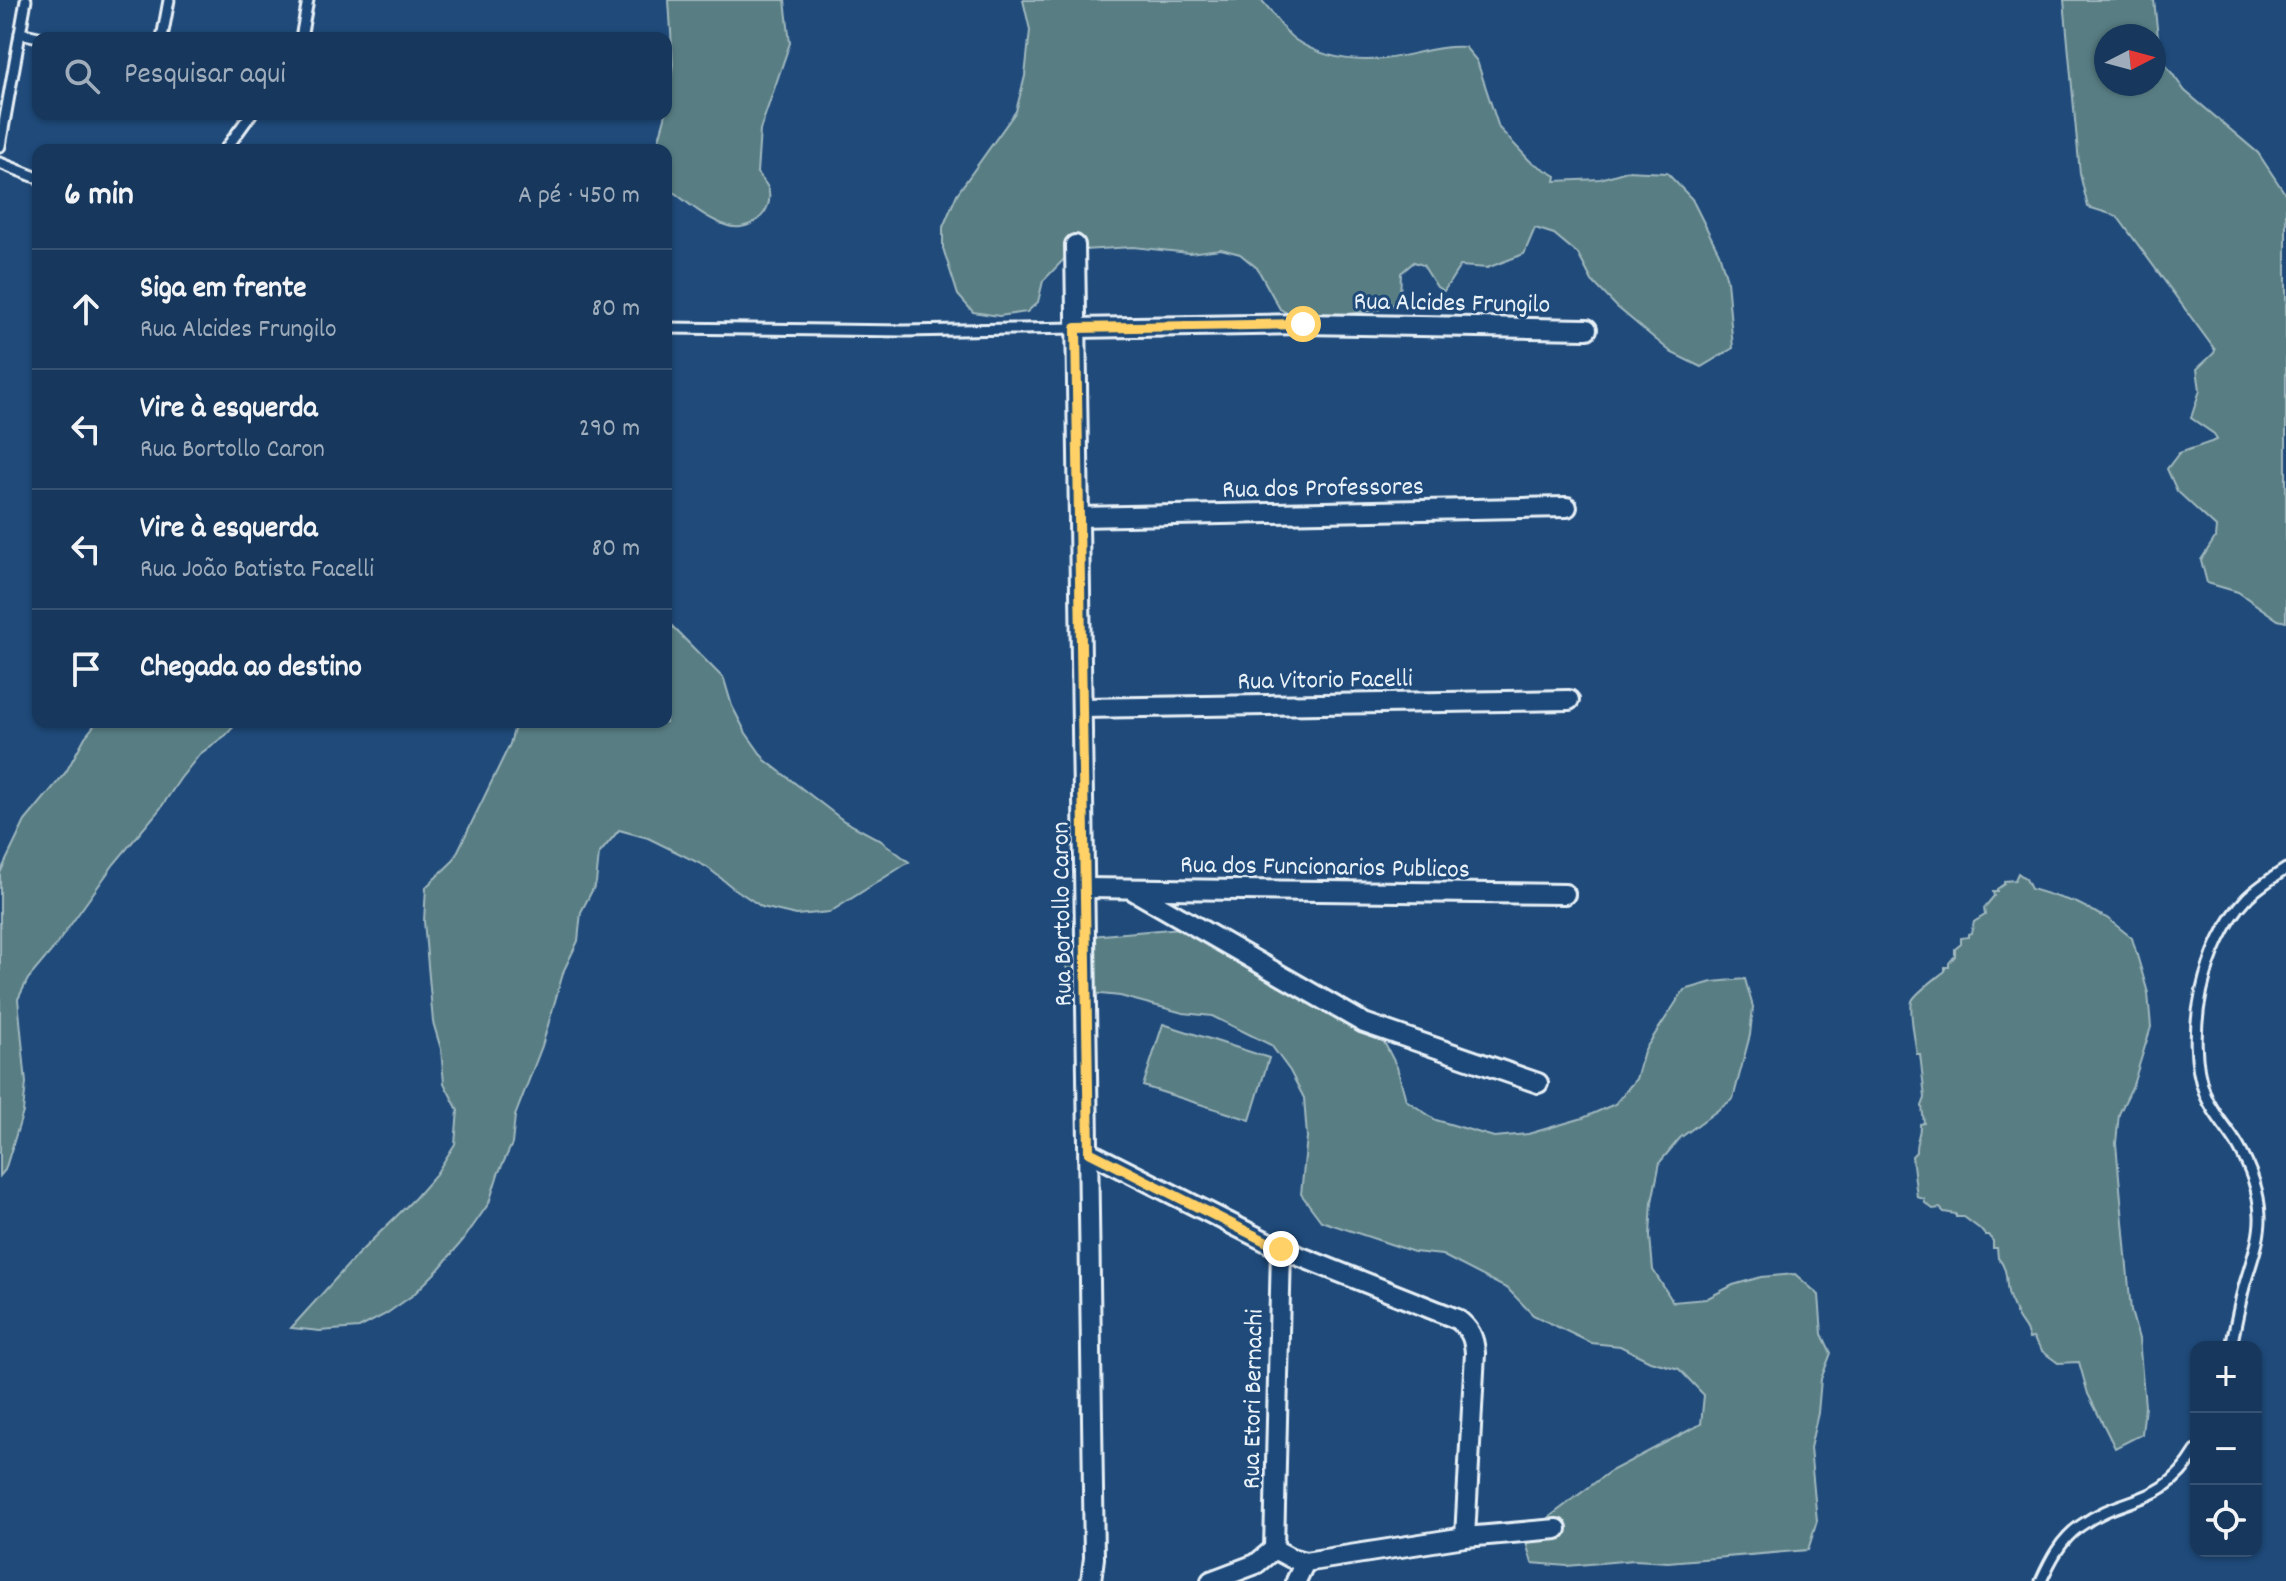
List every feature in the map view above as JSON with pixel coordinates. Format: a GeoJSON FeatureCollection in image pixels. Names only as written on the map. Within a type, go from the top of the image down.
{"type":"FeatureCollection","features":[{"type":"Feature","properties":{"kind":"street","name":"Rua Bortollo Caron"},"geometry":{"type":"LineString","coordinates":[[1075,245],[1094,1558],[1091,1581]]}},
{"type":"Feature","properties":{"kind":"street","name":"Rua Alcides Frungilo"},"geometry":{"type":"LineString","coordinates":[[1076,328],[1303,324],[1587,329]]}},
{"type":"Feature","properties":{"kind":"street","name":"Rua dos Professores"},"geometry":{"type":"LineString","coordinates":[[1079,517],[1567,507]]}},
{"type":"Feature","properties":{"kind":"street","name":"Rua Vitorio Facelli"},"geometry":{"type":"LineString","coordinates":[[1082,708],[1569,700]]}},
{"type":"Feature","properties":{"kind":"street","name":"Rua dos Funcionarios Publicos"},"geometry":{"type":"LineString","coordinates":[[1085,888],[1565,894]]}},
{"type":"Feature","properties":{"kind":"street"},"geometry":{"type":"LineString","coordinates":[[1130,889],[1364,1023],[1538,1083]]}},
{"type":"Feature","properties":{"kind":"street"},"geometry":{"type":"LineString","coordinates":[[1089,1152],[1281,1249],[1457,1319],[1468,1327],[1474,1339],[1475,1353],[1465,1537]]}},
{"type":"Feature","properties":{"kind":"street","name":"Rua Etori Bernachi"},"geometry":{"type":"LineString","coordinates":[[1274,1549],[1281,1249]]}},
{"type":"Feature","properties":{"kind":"street"},"geometry":{"type":"LineString","coordinates":[[1211,1581],[1256,1564],[1274,1549],[1305,1562],[1465,1537],[1557,1529]]}},
{"type":"Feature","properties":{"kind":"street"},"geometry":{"type":"LineString","coordinates":[[1296,1581],[1305,1562]]}},
{"type":"Feature","properties":{"kind":"lane"},"geometry":{"type":"LineString","coordinates":[[0,146],[26,0]]}},
{"type":"Feature","properties":{"kind":"lane"},"geometry":{"type":"LineString","coordinates":[[163,32],[169,0]]}},
{"type":"Feature","properties":{"kind":"lane"},"geometry":{"type":"LineString","coordinates":[[302,32],[308,0]]}},
{"type":"Feature","properties":{"kind":"lane"},"geometry":{"type":"LineString","coordinates":[[20,33],[32,36]]}},
{"type":"Feature","properties":{"kind":"lane"},"geometry":{"type":"LineString","coordinates":[[229,144],[247,120]]}},
{"type":"Feature","properties":{"kind":"lane"},"geometry":{"type":"LineString","coordinates":[[0,163],[32,176]]}},
{"type":"Feature","properties":{"kind":"lane"},"geometry":{"type":"LineString","coordinates":[[672,328],[904,331],[1076,328]]}},
{"type":"Feature","properties":{"kind":"lane"},"geometry":{"type":"LineString","coordinates":[[2232,1341],[2260,1217],[2254,1180],[2238,1146],[2205,1095],[2196,1038],[2199,1005],[2207,968],[2232,916],[2247,897],[2286,869]]}},
{"type":"Feature","properties":{"kind":"lane"},"geometry":{"type":"LineString","coordinates":[[2041,1581],[2049,1563],[2078,1526],[2101,1513],[2146,1498],[2168,1485],[2190,1460]]}},
{"type":"Feature","properties":{"kind":"green space"},"geometry":{"type":"Polygon","coordinates":[[[669,0],[785,0],[790,43],[760,130],[757,173],[767,186],[768,206],[758,220],[750,224],[733,227],[717,222],[672,191],[672,144],[658,144],[664,120],[672,120],[669,0]]]}},
{"type":"Feature","properties":{"kind":"green space"},"geometry":{"type":"Polygon","coordinates":[[[1023,0],[1261,0],[1294,39],[1337,57],[1384,59],[1465,47],[1477,61],[1499,128],[1530,161],[1556,176],[1555,181],[1600,179],[1627,171],[1667,173],[1692,199],[1719,253],[1727,280],[1733,348],[1701,367],[1672,353],[1617,307],[1592,281],[1578,254],[1554,234],[1535,228],[1524,254],[1487,268],[1460,266],[1444,291],[1437,287],[1423,265],[1414,262],[1401,273],[1400,301],[1386,308],[1325,318],[1294,317],[1280,309],[1257,268],[1240,254],[1221,249],[1189,253],[1133,247],[1083,250],[1066,257],[1043,281],[1038,302],[1027,312],[999,316],[973,312],[958,295],[943,248],[943,227],[957,194],[1016,111],[1025,76],[1030,30],[1023,0]]]}},
{"type":"Feature","properties":{"kind":"green space"},"geometry":{"type":"Polygon","coordinates":[[[2064,0],[2154,0],[2157,24],[2094,24],[2094,96],[2166,96],[2166,65],[2185,91],[2258,153],[2286,195],[2286,622],[2278,620],[2238,592],[2207,583],[2201,560],[2215,538],[2216,527],[2177,491],[2167,469],[2179,453],[2217,440],[2214,434],[2191,418],[2200,390],[2197,369],[2215,350],[2117,216],[2088,207],[2080,174],[2064,0]]]}},
{"type":"Feature","properties":{"kind":"green space"},"geometry":{"type":"Polygon","coordinates":[[[672,626],[724,679],[732,706],[765,760],[844,821],[880,840],[909,862],[830,912],[796,915],[762,907],[707,867],[648,838],[619,830],[599,854],[596,883],[581,912],[578,941],[564,970],[542,1046],[515,1116],[512,1144],[489,1203],[438,1270],[413,1295],[386,1314],[359,1328],[320,1331],[291,1328],[358,1254],[415,1198],[436,1174],[455,1144],[458,1110],[444,1083],[441,1049],[433,1022],[424,921],[426,887],[453,861],[510,744],[514,728],[672,728],[672,626]]]}},
{"type":"Feature","properties":{"kind":"green space"},"geometry":{"type":"Polygon","coordinates":[[[92,728],[232,728],[200,754],[28,979],[18,999],[26,1083],[23,1112],[5,1170],[0,1176],[0,873],[25,821],[66,772],[92,728]]]}},
{"type":"Feature","properties":{"kind":"green space"},"geometry":{"type":"Polygon","coordinates":[[[2018,873],[2026,879],[2031,889],[2077,903],[2107,918],[2132,938],[2148,993],[2151,1027],[2133,1085],[2119,1114],[2116,1143],[2131,1311],[2139,1339],[2145,1406],[2142,1434],[2115,1448],[2088,1394],[2079,1362],[2058,1363],[2042,1351],[2033,1338],[2029,1339],[2010,1299],[2004,1268],[1997,1248],[1993,1248],[1993,1241],[1964,1217],[1956,1217],[1956,1214],[1940,1208],[1933,1209],[1924,1199],[1917,1197],[1912,1156],[1916,1152],[1920,1124],[1924,1123],[1922,1106],[1925,1098],[1920,1054],[1917,1054],[1913,1027],[1912,1001],[1945,971],[1945,967],[1949,967],[1961,938],[1968,937],[1974,922],[1985,915],[1984,908],[1994,896],[1993,892],[1997,892],[2004,881],[2015,880],[2018,873]]]}},
{"type":"Feature","properties":{"kind":"green space"},"geometry":{"type":"Polygon","coordinates":[[[1215,925],[1240,951],[1325,1011],[1383,1040],[1397,1067],[1406,1100],[1436,1120],[1494,1137],[1528,1134],[1583,1118],[1615,1104],[1636,1079],[1644,1051],[1684,990],[1712,982],[1745,979],[1753,1007],[1750,1035],[1733,1099],[1680,1138],[1660,1162],[1652,1202],[1650,1236],[1653,1270],[1673,1302],[1706,1299],[1733,1285],[1761,1277],[1795,1274],[1819,1295],[1822,1334],[1831,1353],[1821,1379],[1810,1448],[1817,1521],[1808,1550],[1668,1562],[1634,1560],[1567,1566],[1532,1563],[1524,1536],[1609,1472],[1701,1424],[1704,1395],[1679,1369],[1650,1361],[1620,1346],[1591,1343],[1533,1315],[1508,1289],[1442,1255],[1414,1252],[1321,1221],[1301,1194],[1307,1137],[1304,1098],[1271,1045],[1212,1016],[1183,1013],[1120,996],[1091,993],[1066,967],[1080,937],[1215,925]]]}},
{"type":"Feature","properties":{"kind":"green space"},"geometry":{"type":"Polygon","coordinates":[[[1163,1024],[1269,1058],[1250,1120],[1143,1086],[1163,1024]]]}},
{"type":"Feature","properties":{"kind":"route"},"geometry":{"type":"LineString","coordinates":[[1281,1249],[1089,1152],[1076,328],[1303,324]]}}]}
